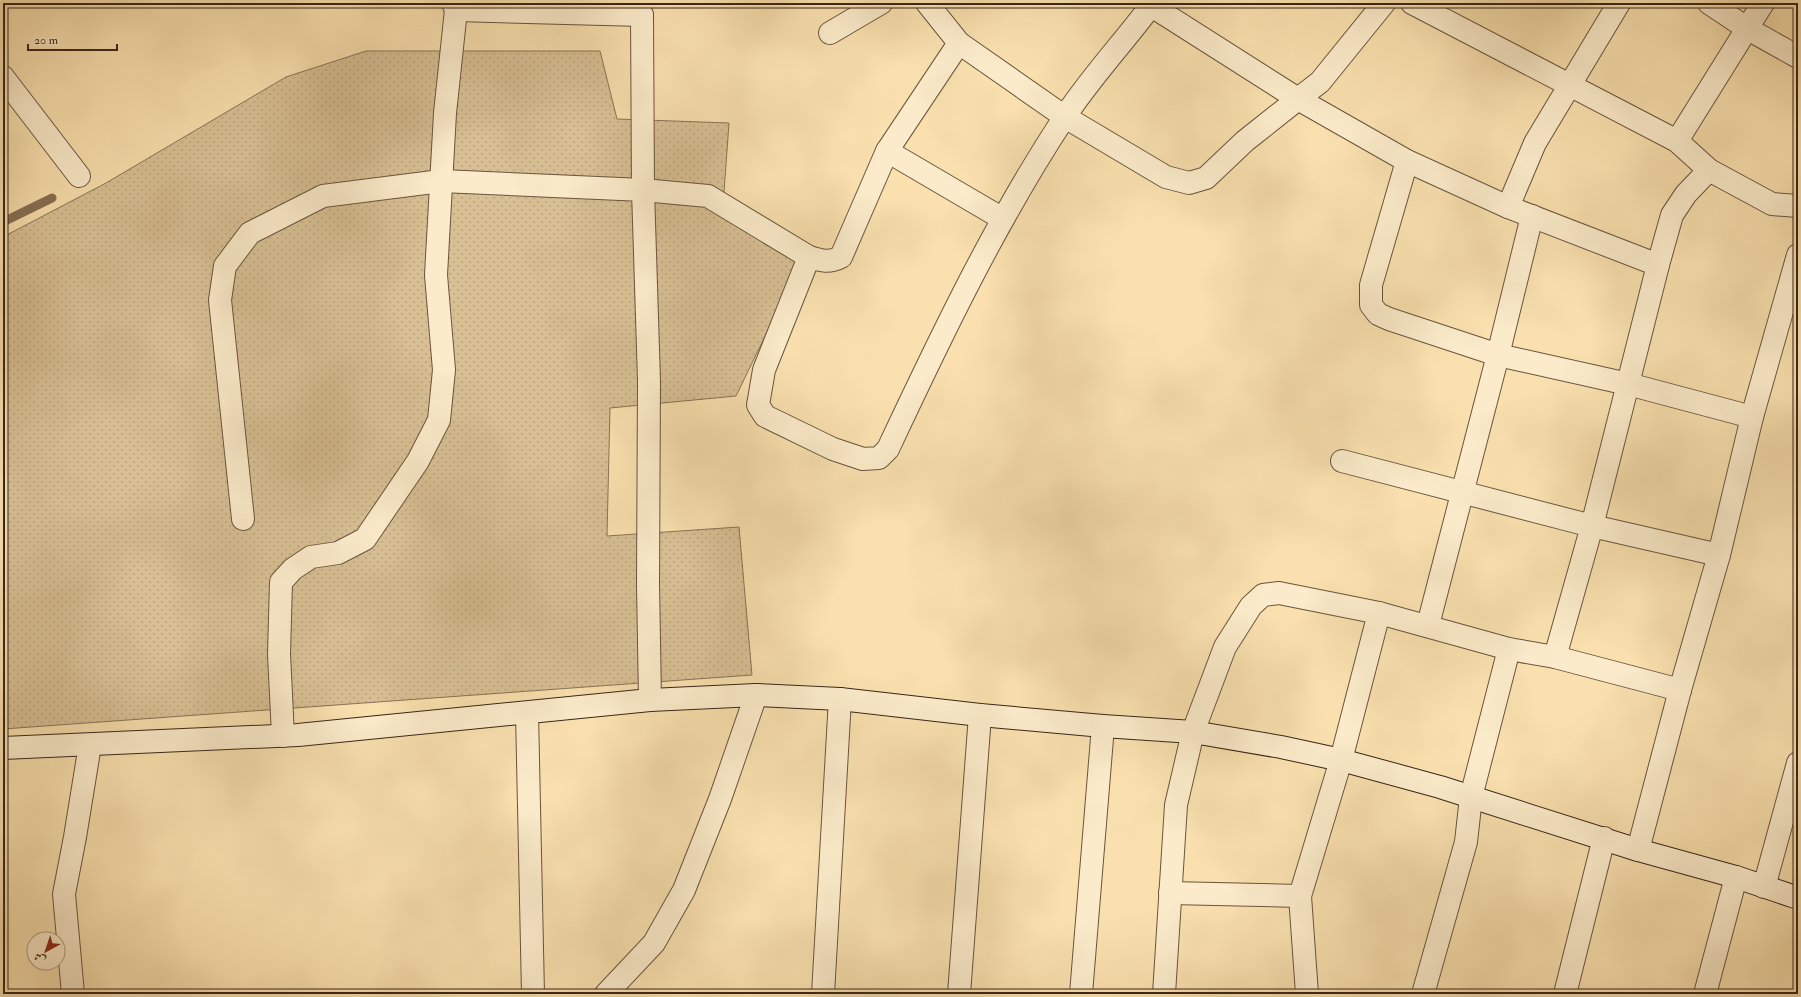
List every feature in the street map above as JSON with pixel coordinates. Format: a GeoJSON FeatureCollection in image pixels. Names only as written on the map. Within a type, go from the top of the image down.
{"type":"FeatureCollection","features":[{"type":"Feature","properties":{"kind":"street"},"geometry":{"type":"LineString","coordinates":[[830,33],[881,3]]}},
{"type":"Feature","properties":{"kind":"street"},"geometry":{"type":"LineString","coordinates":[[928,3],[959,43],[1065,117],[1166,177],[1189,183],[1206,178],[1245,141],[1320,82],[1384,3]]}},
{"type":"Feature","properties":{"kind":"street"},"geometry":{"type":"LineString","coordinates":[[1412,3],[1677,141],[1709,170],[1772,204],[1798,206]]}},
{"type":"Feature","properties":{"kind":"street"},"geometry":{"type":"LineString","coordinates":[[1508,207],[1535,143],[1618,3]]}},
{"type":"Feature","properties":{"kind":"street"},"geometry":{"type":"LineString","coordinates":[[1709,3],[1748,29],[1798,57]]}},
{"type":"Feature","properties":{"kind":"street"},"geometry":{"type":"LineString","coordinates":[[1677,141],[1763,3]]}},
{"type":"Feature","properties":{"kind":"street"},"geometry":{"type":"LineString","coordinates":[[809,258],[764,370],[758,405],[765,416],[833,449],[863,459],[879,458],[888,449],[941,337],[1003,219],[1065,117],[1150,4],[1298,99],[1407,161],[1508,207],[1658,265]]}},
{"type":"Feature","properties":{"kind":"street"},"geometry":{"type":"LineString","coordinates":[[283,736],[279,654],[281,582],[293,569],[311,557],[338,553],[365,539],[418,461],[439,420],[444,370],[436,275],[445,113],[455,7],[639,9],[649,381],[648,584],[650,700]]}},
{"type":"Feature","properties":{"kind":"street"},"geometry":{"type":"LineString","coordinates":[[243,520],[220,300],[225,266],[250,234],[323,196],[442,181],[644,190],[708,196],[809,258],[828,262],[841,257],[887,152],[959,43]]}},
{"type":"Feature","properties":{"kind":"street"},"geometry":{"type":"LineString","coordinates":[[3,77],[79,176]]}},
{"type":"Feature","properties":{"kind":"street"},"geometry":{"type":"LineString","coordinates":[[887,152],[1003,219]]}},
{"type":"Feature","properties":{"kind":"street"},"geometry":{"type":"LineString","coordinates":[[1407,161],[1371,284],[1371,306],[1378,314],[1498,355],[1628,384],[1752,417]]}},
{"type":"Feature","properties":{"kind":"street"},"geometry":{"type":"LineString","coordinates":[[1555,657],[1592,526],[1672,215],[1686,194],[1709,170]]}},
{"type":"Feature","properties":{"kind":"street"},"geometry":{"type":"LineString","coordinates":[[1428,625],[1498,355],[1532,216]]}},
{"type":"Feature","properties":{"kind":"street"},"geometry":{"type":"LineString","coordinates":[[1638,850],[1680,690],[1719,555],[1752,417],[1798,255]]}},
{"type":"Feature","properties":{"kind":"street"},"geometry":{"type":"LineString","coordinates":[[1342,461],[1592,526],[1719,555]]}},
{"type":"Feature","properties":{"kind":"street"},"geometry":{"type":"LineString","coordinates":[[1164,994],[1176,805],[1193,732],[1225,647],[1251,606],[1263,595],[1279,593],[1379,613],[1509,648],[1555,657],[1680,690]]}},
{"type":"Feature","properties":{"kind":"street"},"geometry":{"type":"LineString","coordinates":[[1307,994],[1300,896],[1341,760],[1379,613]]}},
{"type":"Feature","properties":{"kind":"street"},"geometry":{"type":"LineString","coordinates":[[1423,994],[1466,842],[1471,797],[1509,648]]}},
{"type":"Feature","properties":{"kind":"street"},"geometry":{"type":"LineString","coordinates":[[606,994],[654,943],[684,890],[720,799],[756,695]]}},
{"type":"Feature","properties":{"kind":"street"},"geometry":{"type":"LineString","coordinates":[[3,748],[283,736],[650,700],[756,695],[840,699],[980,715],[1193,732],[1282,747],[1341,760],[1471,797],[1638,850],[1736,877],[1798,898]]}},
{"type":"Feature","properties":{"kind":"street"},"geometry":{"type":"LineString","coordinates":[[823,994],[840,699]]}},
{"type":"Feature","properties":{"kind":"street"},"geometry":{"type":"LineString","coordinates":[[527,713],[533,994]]}},
{"type":"Feature","properties":{"kind":"street"},"geometry":{"type":"LineString","coordinates":[[959,994],[980,715]]}},
{"type":"Feature","properties":{"kind":"street"},"geometry":{"type":"LineString","coordinates":[[1081,994],[1103,726]]}},
{"type":"Feature","properties":{"kind":"street"},"geometry":{"type":"LineString","coordinates":[[73,994],[64,894],[90,745]]}},
{"type":"Feature","properties":{"kind":"street"},"geometry":{"type":"LineString","coordinates":[[1764,887],[1798,763]]}},
{"type":"Feature","properties":{"kind":"street"},"geometry":{"type":"LineString","coordinates":[[1565,994],[1604,838]]}},
{"type":"Feature","properties":{"kind":"street"},"geometry":{"type":"LineString","coordinates":[[1705,994],[1736,877]]}},
{"type":"Feature","properties":{"kind":"street"},"geometry":{"type":"LineString","coordinates":[[1170,893],[1300,896]]}},
{"type":"Feature","properties":{"kind":"shaded area"},"geometry":{"type":"Polygon","coordinates":[[[366,51],[600,51],[617,119],[729,123],[724,192],[802,260],[736,396],[610,408],[607,536],[739,527],[752,675],[3,729],[3,237],[106,183],[286,77],[366,51]]]}},
{"type":"Feature","properties":{"kind":"waterway"},"geometry":{"type":"LineString","coordinates":[[3,222],[52,198]]}}]}
